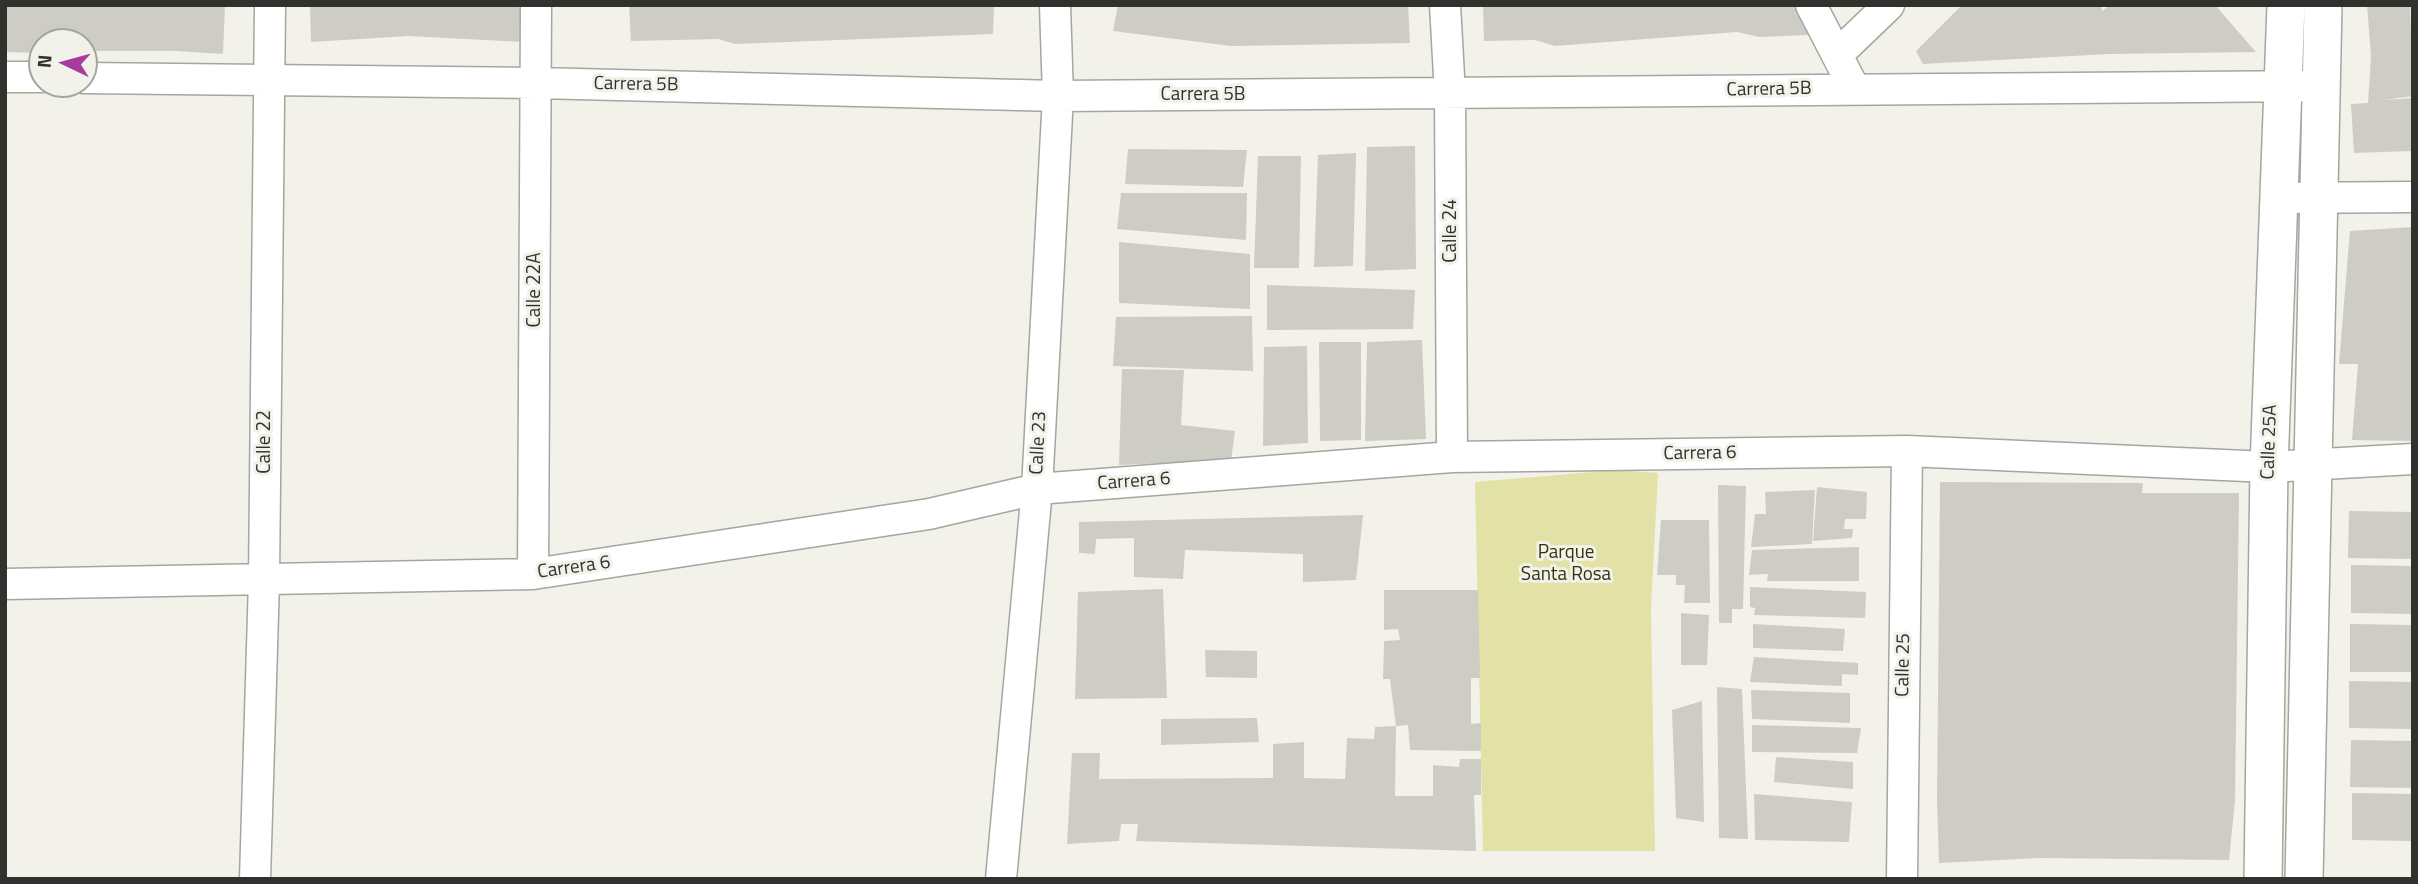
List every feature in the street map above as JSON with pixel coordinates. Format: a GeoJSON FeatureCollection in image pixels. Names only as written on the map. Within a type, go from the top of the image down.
{"type":"FeatureCollection","features":[{"type":"Feature","properties":{"kind":"street","name":"Calle 22"},"geometry":{"type":"LineString","coordinates":[[255,879],[264,581],[267,79],[270,5]]}},
{"type":"Feature","properties":{"kind":"street","name":"Calle 22A"},"geometry":{"type":"LineString","coordinates":[[533,574],[536,5]]}},
{"type":"Feature","properties":{"kind":"street","name":"Calle 23"},"geometry":{"type":"LineString","coordinates":[[1001,879],[1037,489],[1058,96],[1055,5]]}},
{"type":"Feature","properties":{"kind":"street","name":"Calle 24"},"geometry":{"type":"LineString","coordinates":[[1446,5],[1450,94],[1452,457]]}},
{"type":"Feature","properties":{"kind":"street"},"geometry":{"type":"LineString","coordinates":[[1811,5],[1854,88]]}},
{"type":"Feature","properties":{"kind":"street"},"geometry":{"type":"LineString","coordinates":[[1838,54],[1889,5]]}},
{"type":"Feature","properties":{"kind":"street","name":"Calle 25A"},"geometry":{"type":"LineString","coordinates":[[2263,879],[2269,467],[2286,5]]}},
{"type":"Feature","properties":{"kind":"street"},"geometry":{"type":"LineString","coordinates":[[2304,879],[2323,5]]}},
{"type":"Feature","properties":{"kind":"street"},"geometry":{"type":"LineString","coordinates":[[5,77],[28,77]]}},
{"type":"Feature","properties":{"kind":"street","name":"Carrera 5B"},"geometry":{"type":"LineString","coordinates":[[98,78],[537,83],[1058,96],[2321,86]]}},
{"type":"Feature","properties":{"kind":"street"},"geometry":{"type":"LineString","coordinates":[[2279,198],[2413,197]]}},
{"type":"Feature","properties":{"kind":"street","name":"Carrera 6"},"geometry":{"type":"LineString","coordinates":[[5,584],[533,574],[929,514],[1037,489],[1452,457],[1907,451],[2269,467],[2413,459]]}},
{"type":"Feature","properties":{"kind":"street","name":"Calle 25"},"geometry":{"type":"LineString","coordinates":[[1902,879],[1907,451]]}},
{"type":"Feature","properties":{"kind":"green space","name":"Parque Santa Rosa"},"geometry":{"type":"Polygon","coordinates":[[[1617,470],[1658,473],[1651,609],[1655,851],[1483,851],[1475,482],[1617,470]]]}},
{"type":"Feature","properties":{"kind":"building"},"geometry":{"type":"Polygon","coordinates":[[[5,5],[225,5],[223,54],[98,51],[98,28],[28,28],[28,53],[5,52],[5,5]]]}},
{"type":"Feature","properties":{"kind":"building"},"geometry":{"type":"Polygon","coordinates":[[[310,5],[522,5],[523,42],[408,36],[311,42],[310,5]]]}},
{"type":"Feature","properties":{"kind":"building"},"geometry":{"type":"Polygon","coordinates":[[[629,5],[994,5],[993,34],[735,44],[718,39],[631,41],[629,5]]]}},
{"type":"Feature","properties":{"kind":"building"},"geometry":{"type":"Polygon","coordinates":[[[1118,5],[1408,5],[1410,43],[1231,46],[1113,31],[1118,5]]]}},
{"type":"Feature","properties":{"kind":"building"},"geometry":{"type":"Polygon","coordinates":[[[1483,5],[1793,5],[1809,35],[1759,37],[1737,32],[1555,46],[1535,40],[1484,41],[1483,5]]]}},
{"type":"Feature","properties":{"kind":"building"},"geometry":{"type":"Polygon","coordinates":[[[1962,5],[2101,5],[2102,11],[2110,5],[2215,5],[2256,52],[2109,54],[1923,64],[1916,51],[1962,5]]]}},
{"type":"Feature","properties":{"kind":"building"},"geometry":{"type":"Polygon","coordinates":[[[2367,5],[2410,5],[2413,96],[2383,100],[2413,98],[2413,151],[2354,153],[2351,104],[2368,103],[2371,56],[2367,5]]]}},
{"type":"Feature","properties":{"kind":"building"},"geometry":{"type":"Polygon","coordinates":[[[1415,146],[1416,269],[1365,271],[1367,147],[1415,146]]]}},
{"type":"Feature","properties":{"kind":"building"},"geometry":{"type":"Polygon","coordinates":[[[1128,149],[1247,150],[1243,187],[1125,184],[1128,149]]]}},
{"type":"Feature","properties":{"kind":"building"},"geometry":{"type":"Polygon","coordinates":[[[1356,153],[1353,266],[1314,267],[1318,155],[1356,153]]]}},
{"type":"Feature","properties":{"kind":"building"},"geometry":{"type":"Polygon","coordinates":[[[1258,156],[1301,156],[1299,268],[1254,268],[1258,156]]]}},
{"type":"Feature","properties":{"kind":"building"},"geometry":{"type":"Polygon","coordinates":[[[1121,193],[1247,193],[1246,240],[1117,229],[1121,193]]]}},
{"type":"Feature","properties":{"kind":"building"},"geometry":{"type":"Polygon","coordinates":[[[2413,227],[2413,441],[2352,440],[2358,364],[2339,364],[2350,231],[2413,227]]]}},
{"type":"Feature","properties":{"kind":"building"},"geometry":{"type":"Polygon","coordinates":[[[1119,242],[1250,254],[1250,309],[1119,303],[1119,242]]]}},
{"type":"Feature","properties":{"kind":"building"},"geometry":{"type":"Polygon","coordinates":[[[1267,285],[1415,290],[1413,329],[1267,330],[1267,285]]]}},
{"type":"Feature","properties":{"kind":"building"},"geometry":{"type":"Polygon","coordinates":[[[1252,316],[1253,371],[1113,366],[1116,317],[1252,316]]]}},
{"type":"Feature","properties":{"kind":"building"},"geometry":{"type":"Polygon","coordinates":[[[1422,340],[1426,439],[1365,441],[1367,342],[1422,340]]]}},
{"type":"Feature","properties":{"kind":"building"},"geometry":{"type":"Polygon","coordinates":[[[1319,342],[1361,342],[1361,440],[1320,441],[1319,342]]]}},
{"type":"Feature","properties":{"kind":"building"},"geometry":{"type":"Polygon","coordinates":[[[1307,346],[1308,443],[1263,446],[1264,347],[1307,346]]]}},
{"type":"Feature","properties":{"kind":"building"},"geometry":{"type":"Polygon","coordinates":[[[1122,369],[1184,370],[1181,425],[1235,431],[1231,460],[1119,465],[1122,369]]]}},
{"type":"Feature","properties":{"kind":"building"},"geometry":{"type":"Polygon","coordinates":[[[1940,482],[2143,483],[2142,493],[2239,493],[2235,801],[2229,860],[2040,858],[1939,863],[1937,801],[1940,482]]]}},
{"type":"Feature","properties":{"kind":"building"},"geometry":{"type":"Polygon","coordinates":[[[1718,485],[1746,486],[1743,609],[1732,609],[1732,623],[1719,623],[1718,485]]]}},
{"type":"Feature","properties":{"kind":"building"},"geometry":{"type":"Polygon","coordinates":[[[1817,487],[1867,492],[1866,519],[1845,519],[1844,529],[1853,529],[1852,538],[1813,541],[1817,487]]]}},
{"type":"Feature","properties":{"kind":"building"},"geometry":{"type":"Polygon","coordinates":[[[1815,490],[1812,544],[1751,547],[1755,514],[1766,514],[1765,492],[1815,490]]]}},
{"type":"Feature","properties":{"kind":"building"},"geometry":{"type":"Polygon","coordinates":[[[2349,511],[2413,512],[2413,559],[2348,558],[2349,511]]]}},
{"type":"Feature","properties":{"kind":"building"},"geometry":{"type":"Polygon","coordinates":[[[1363,515],[1356,580],[1303,582],[1303,554],[1185,550],[1183,579],[1134,577],[1134,538],[1096,539],[1095,554],[1079,553],[1079,522],[1363,515]]]}},
{"type":"Feature","properties":{"kind":"building"},"geometry":{"type":"Polygon","coordinates":[[[1661,520],[1709,520],[1710,603],[1684,603],[1685,585],[1676,585],[1676,575],[1657,575],[1661,520]]]}},
{"type":"Feature","properties":{"kind":"building"},"geometry":{"type":"Polygon","coordinates":[[[1859,547],[1859,581],[1767,581],[1768,574],[1749,575],[1752,550],[1859,547]]]}},
{"type":"Feature","properties":{"kind":"building"},"geometry":{"type":"Polygon","coordinates":[[[2351,565],[2413,566],[2413,614],[2351,613],[2351,565]]]}},
{"type":"Feature","properties":{"kind":"building"},"geometry":{"type":"Polygon","coordinates":[[[1750,587],[1866,592],[1865,618],[1754,615],[1755,608],[1750,607],[1750,587]]]}},
{"type":"Feature","properties":{"kind":"building"},"geometry":{"type":"Polygon","coordinates":[[[1163,589],[1167,698],[1075,699],[1078,592],[1163,589]]]}},
{"type":"Feature","properties":{"kind":"building"},"geometry":{"type":"Polygon","coordinates":[[[1384,590],[1478,590],[1480,678],[1471,678],[1471,724],[1481,723],[1481,751],[1410,750],[1408,725],[1396,726],[1390,679],[1383,679],[1384,641],[1400,640],[1398,629],[1384,630],[1384,590]]]}},
{"type":"Feature","properties":{"kind":"building"},"geometry":{"type":"Polygon","coordinates":[[[1681,613],[1709,615],[1707,665],[1681,665],[1681,613]]]}},
{"type":"Feature","properties":{"kind":"building"},"geometry":{"type":"Polygon","coordinates":[[[1753,624],[1845,629],[1843,651],[1753,648],[1753,624]]]}},
{"type":"Feature","properties":{"kind":"building"},"geometry":{"type":"Polygon","coordinates":[[[2350,624],[2413,625],[2413,672],[2350,672],[2350,624]]]}},
{"type":"Feature","properties":{"kind":"building"},"geometry":{"type":"Polygon","coordinates":[[[1205,650],[1257,651],[1257,678],[1206,677],[1205,650]]]}},
{"type":"Feature","properties":{"kind":"building"},"geometry":{"type":"Polygon","coordinates":[[[1754,657],[1858,663],[1858,675],[1842,674],[1842,686],[1750,682],[1754,657]]]}},
{"type":"Feature","properties":{"kind":"building"},"geometry":{"type":"Polygon","coordinates":[[[2349,681],[2413,682],[2413,729],[2349,728],[2349,681]]]}},
{"type":"Feature","properties":{"kind":"building"},"geometry":{"type":"Polygon","coordinates":[[[1717,687],[1742,689],[1748,839],[1719,838],[1717,687]]]}},
{"type":"Feature","properties":{"kind":"building"},"geometry":{"type":"Polygon","coordinates":[[[1751,690],[1850,693],[1850,723],[1752,719],[1751,690]]]}},
{"type":"Feature","properties":{"kind":"building"},"geometry":{"type":"Polygon","coordinates":[[[1702,701],[1704,822],[1676,818],[1672,710],[1702,701]]]}},
{"type":"Feature","properties":{"kind":"building"},"geometry":{"type":"Polygon","coordinates":[[[1257,718],[1259,742],[1161,745],[1161,719],[1257,718]]]}},
{"type":"Feature","properties":{"kind":"building"},"geometry":{"type":"Polygon","coordinates":[[[1752,725],[1861,728],[1857,753],[1752,752],[1752,725]]]}},
{"type":"Feature","properties":{"kind":"building"},"geometry":{"type":"Polygon","coordinates":[[[1396,726],[1395,796],[1433,796],[1433,765],[1459,767],[1460,759],[1481,759],[1481,795],[1474,795],[1476,851],[1136,841],[1138,824],[1121,824],[1119,841],[1067,844],[1072,753],[1100,753],[1099,779],[1273,778],[1273,744],[1304,742],[1304,778],[1345,779],[1347,738],[1374,739],[1375,727],[1396,726]]]}},
{"type":"Feature","properties":{"kind":"building"},"geometry":{"type":"Polygon","coordinates":[[[2351,740],[2413,741],[2413,788],[2350,787],[2351,740]]]}},
{"type":"Feature","properties":{"kind":"building"},"geometry":{"type":"Polygon","coordinates":[[[1776,757],[1853,762],[1853,789],[1774,782],[1776,757]]]}},
{"type":"Feature","properties":{"kind":"building"},"geometry":{"type":"Polygon","coordinates":[[[2352,793],[2413,794],[2413,841],[2352,840],[2352,793]]]}},
{"type":"Feature","properties":{"kind":"building"},"geometry":{"type":"Polygon","coordinates":[[[1754,794],[1852,802],[1849,842],[1755,840],[1754,794]]]}}]}
